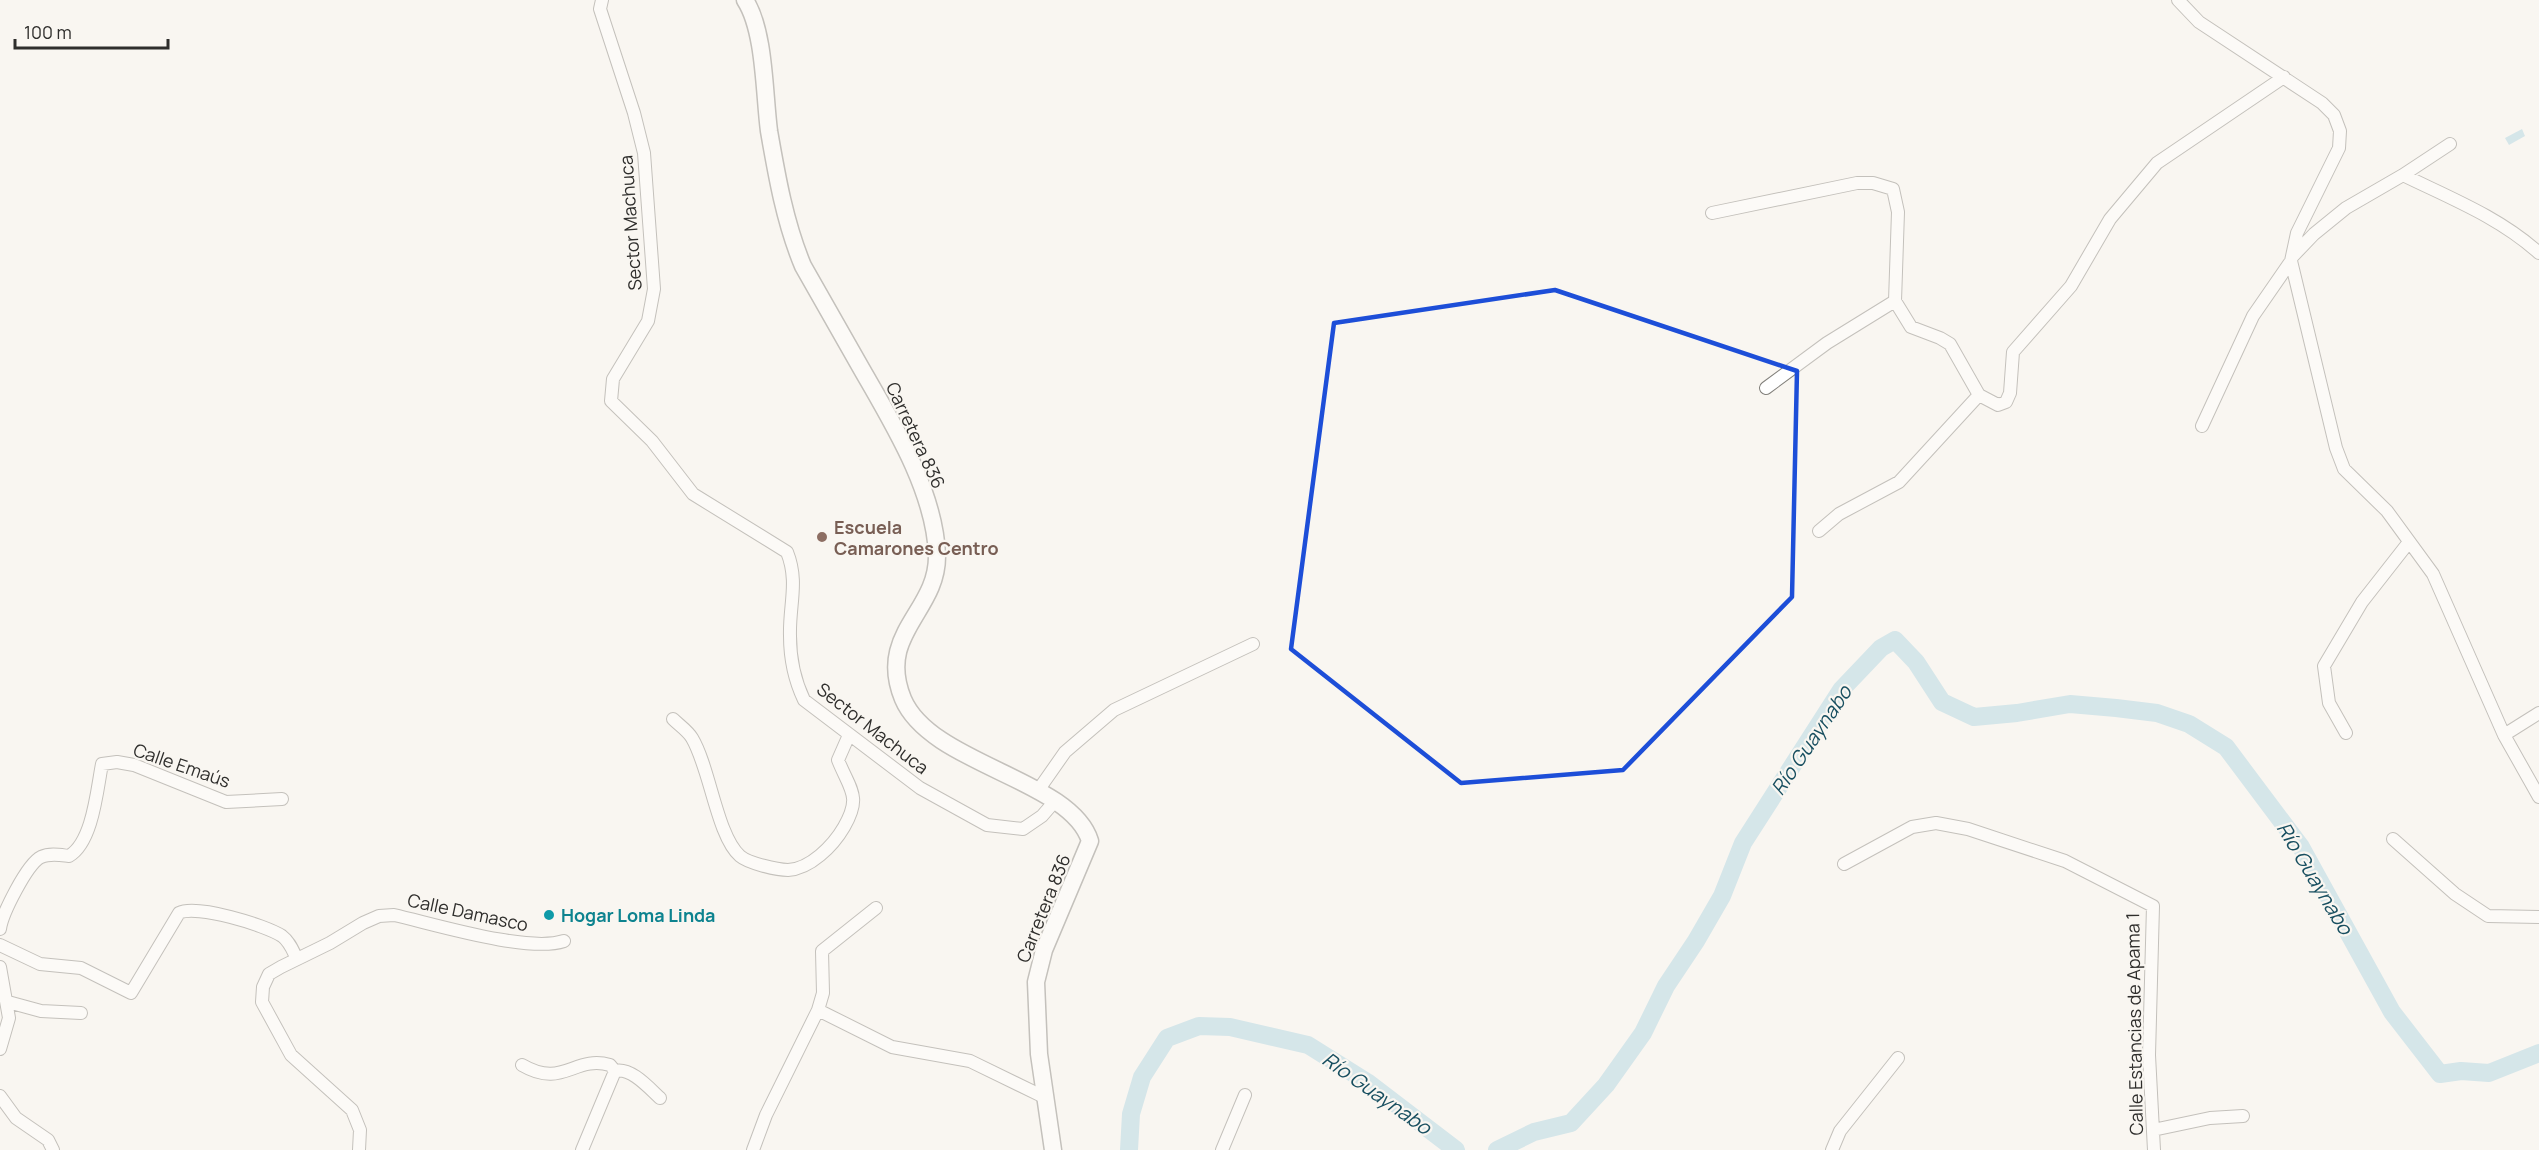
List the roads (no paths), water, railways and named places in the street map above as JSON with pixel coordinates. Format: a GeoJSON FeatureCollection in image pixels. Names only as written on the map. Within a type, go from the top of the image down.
{"type":"FeatureCollection","features":[{"type":"Feature","properties":{"kind":"street","name":"Sector Machuca"},"geometry":{"type":"LineString","coordinates":[[602,0],[600,9],[634,114],[644,153],[654,289],[648,321],[613,379],[611,401],[652,441],[693,494],[787,552],[793,566],[795,580],[789,638],[796,685],[804,700],[920,788],[987,825],[1023,829],[1042,816],[1054,801]]}},
{"type":"Feature","properties":{"kind":"street","name":"Carretera 836"},"geometry":{"type":"LineString","coordinates":[[745,0],[757,28],[770,132],[785,213],[795,246],[803,266],[888,415],[915,473],[935,533],[937,558],[934,579],[907,628],[896,658],[897,678],[903,699],[913,717],[937,737],[1068,810],[1087,832],[1090,841],[1044,950],[1036,982],[1039,1054],[1053,1150]]}},
{"type":"Feature","properties":{"kind":"street"},"geometry":{"type":"LineString","coordinates":[[2178,0],[2199,22],[2322,103],[2334,115],[2340,131],[2339,148],[2297,233],[2291,259],[2336,448],[2344,469],[2387,511],[2433,574],[2504,735],[2539,797]]}},
{"type":"Feature","properties":{"kind":"street"},"geometry":{"type":"LineString","coordinates":[[1712,213],[1857,183],[1886,185],[1893,189],[1898,212],[1895,301],[1911,327],[1950,344],[1980,395],[1998,405],[2006,402],[2010,393],[2013,352],[2071,286],[2110,219],[2157,164],[2284,77]]}},
{"type":"Feature","properties":{"kind":"street"},"geometry":{"type":"LineString","coordinates":[[2202,426],[2253,316],[2291,259],[2314,234],[2346,208],[2450,144]]}},
{"type":"Feature","properties":{"kind":"street"},"geometry":{"type":"LineString","coordinates":[[2403,175],[2474,207],[2527,242],[2539,253]]}},
{"type":"Feature","properties":{"kind":"street"},"geometry":{"type":"LineString","coordinates":[[1766,388],[1827,344],[1895,301]]}},
{"type":"Feature","properties":{"kind":"street"},"geometry":{"type":"LineString","coordinates":[[1819,531],[1839,514],[1899,482],[1980,395]]}},
{"type":"Feature","properties":{"kind":"street"},"geometry":{"type":"LineString","coordinates":[[2346,733],[2329,704],[2324,666],[2362,602],[2409,542]]}},
{"type":"Feature","properties":{"kind":"street"},"geometry":{"type":"LineString","coordinates":[[1037,792],[1065,752],[1114,710],[1253,644]]}},
{"type":"Feature","properties":{"kind":"street"},"geometry":{"type":"LineString","coordinates":[[2504,735],[2539,713]]}},
{"type":"Feature","properties":{"kind":"street"},"geometry":{"type":"LineString","coordinates":[[673,719],[692,736],[729,839],[741,857],[779,870],[796,869],[812,860],[836,840],[851,814],[854,793],[838,760],[849,735]]}},
{"type":"Feature","properties":{"kind":"street","name":"Calle Emaús"},"geometry":{"type":"LineString","coordinates":[[0,929],[2,917],[32,864],[42,857],[69,856],[80,845],[87,832],[102,764],[117,762],[135,765],[226,802],[282,799]]}},
{"type":"Feature","properties":{"kind":"street","name":"Calle Estancias de Apama 1"},"geometry":{"type":"LineString","coordinates":[[1844,864],[1912,827],[1936,823],[1968,829],[2065,861],[2153,906],[2149,1055],[2154,1150]]}},
{"type":"Feature","properties":{"kind":"street"},"geometry":{"type":"LineString","coordinates":[[2393,839],[2455,894],[2488,916],[2539,917]]}},
{"type":"Feature","properties":{"kind":"street"},"geometry":{"type":"LineString","coordinates":[[753,1150],[766,1115],[818,1010],[823,993],[822,951],[876,908]]}},
{"type":"Feature","properties":{"kind":"street"},"geometry":{"type":"LineString","coordinates":[[0,945],[40,964],[81,968],[130,993],[179,914],[190,911],[248,920],[282,936],[290,944],[297,960]]}},
{"type":"Feature","properties":{"kind":"street","name":"Calle Damasco"},"geometry":{"type":"LineString","coordinates":[[359,1150],[360,1130],[352,1110],[291,1055],[262,1002],[263,987],[269,974],[379,916],[394,915],[504,940],[554,945],[564,941]]}},
{"type":"Feature","properties":{"kind":"street"},"geometry":{"type":"LineString","coordinates":[[0,967],[9,1018],[0,1049]]}},
{"type":"Feature","properties":{"kind":"street"},"geometry":{"type":"LineString","coordinates":[[8,1002],[41,1011],[81,1013]]}},
{"type":"Feature","properties":{"kind":"street"},"geometry":{"type":"LineString","coordinates":[[818,1010],[892,1047],[970,1061],[1044,1097]]}},
{"type":"Feature","properties":{"kind":"street"},"geometry":{"type":"LineString","coordinates":[[1832,1150],[1840,1131],[1898,1058]]}},
{"type":"Feature","properties":{"kind":"street"},"geometry":{"type":"LineString","coordinates":[[522,1065],[542,1075],[567,1071],[592,1062],[610,1065],[615,1071]]}},
{"type":"Feature","properties":{"kind":"street"},"geometry":{"type":"LineString","coordinates":[[615,1071],[621,1070],[629,1073],[660,1098]]}},
{"type":"Feature","properties":{"kind":"street"},"geometry":{"type":"LineString","coordinates":[[582,1150],[615,1071]]}},
{"type":"Feature","properties":{"kind":"street"},"geometry":{"type":"LineString","coordinates":[[1222,1150],[1245,1095]]}},
{"type":"Feature","properties":{"kind":"street"},"geometry":{"type":"LineString","coordinates":[[0,1096],[16,1118],[48,1140],[54,1150]]}},
{"type":"Feature","properties":{"kind":"street"},"geometry":{"type":"LineString","coordinates":[[2153,1130],[2210,1118],[2243,1116]]}},
{"type":"Feature","properties":{"kind":"water"},"geometry":{"type":"Polygon","coordinates":[[[2522,129],[2525,136],[2509,145],[2505,138],[2522,129]]]}},
{"type":"Feature","properties":{"kind":"waterway","name":"Río Guaynabo"},"geometry":{"type":"LineString","coordinates":[[1497,1150],[1534,1132],[1571,1123],[1606,1085],[1643,1033],[1666,986],[1722,896],[1743,843],[1841,690],[1881,648],[1895,640],[1916,662],[1942,702],[1974,717],[2017,713],[2070,704],[2116,708],[2157,713],[2189,724],[2226,747],[2301,847],[2392,1012],[2440,1074],[2461,1071],[2489,1073],[2539,1053]]}},
{"type":"Feature","properties":{"kind":"waterway","name":"Río Guaynabo"},"geometry":{"type":"LineString","coordinates":[[1129,1150],[1131,1114],[1142,1077],[1167,1038],[1199,1026],[1230,1027],[1308,1045],[1367,1082],[1456,1150]]}},
{"type":"Feature","properties":{"kind":"place","name":"Escuela Camarones Centro"},"geometry":{"type":"Point","coordinates":[822,537]}},
{"type":"Feature","properties":{"kind":"place","name":"Hogar Loma Linda"},"geometry":{"type":"Point","coordinates":[549,915]}}]}
